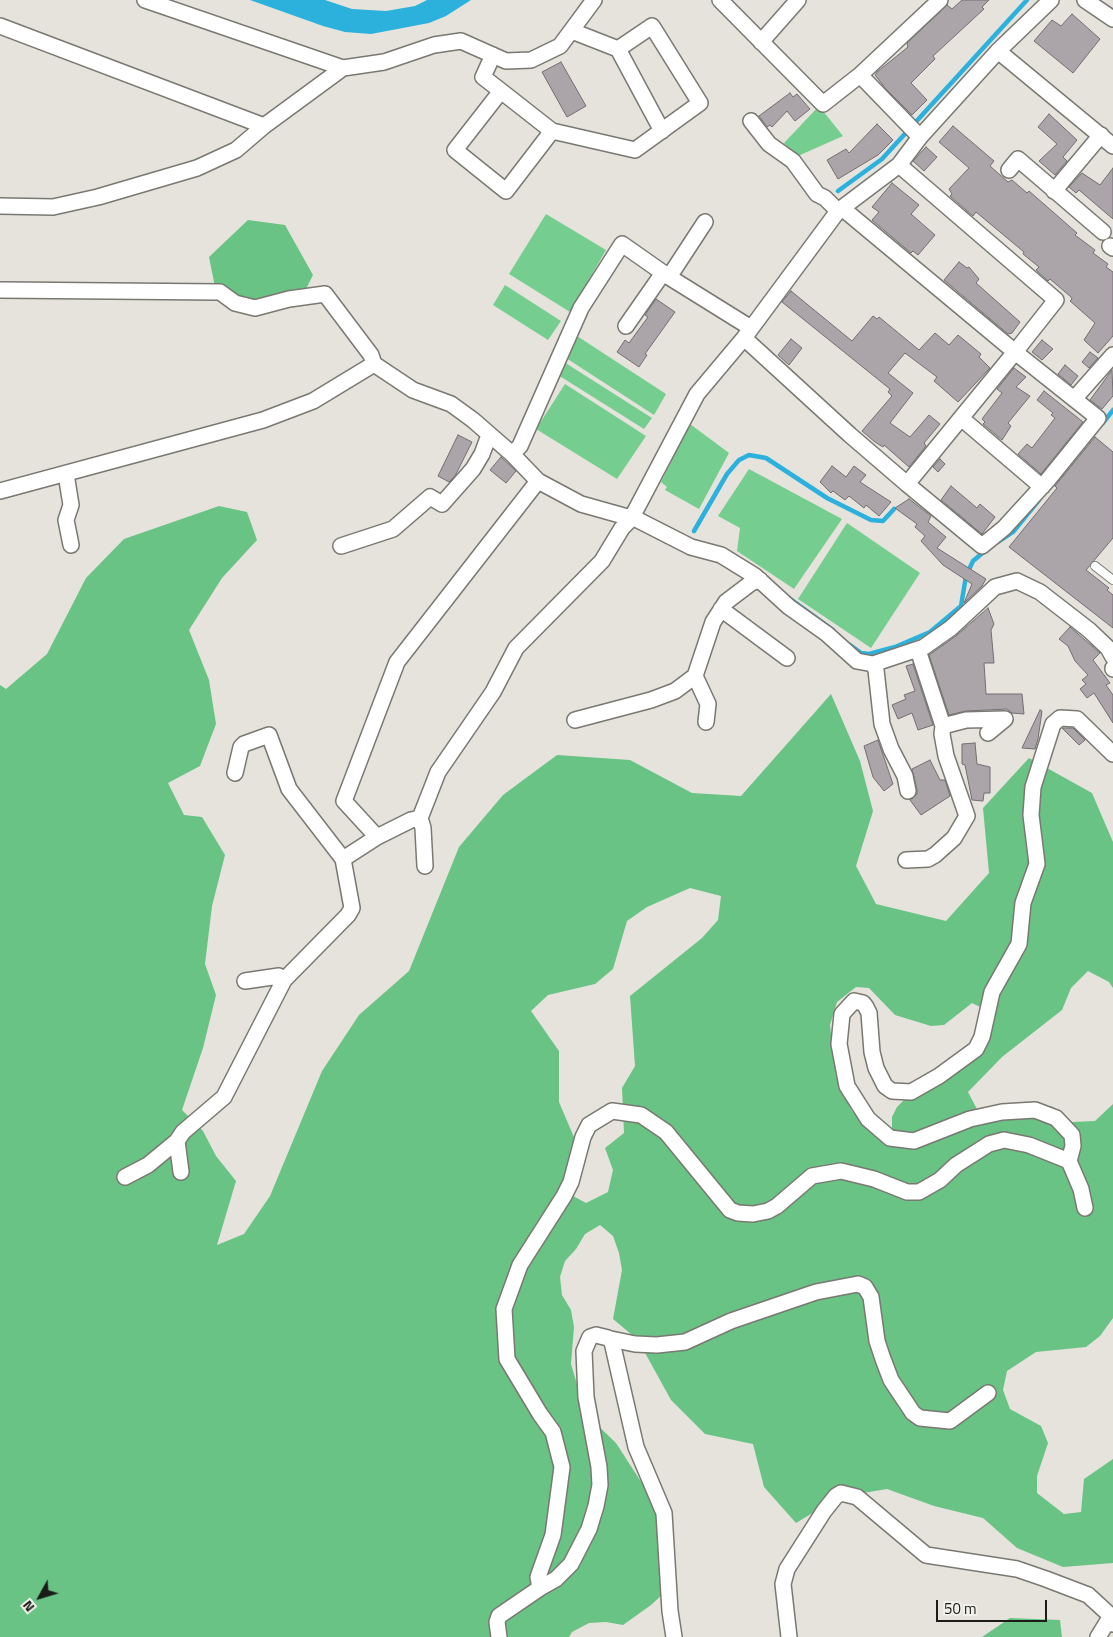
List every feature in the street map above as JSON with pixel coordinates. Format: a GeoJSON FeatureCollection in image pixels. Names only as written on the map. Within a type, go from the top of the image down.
{"type":"FeatureCollection","features":[{"type":"Feature","properties":{"kind":"street"},"geometry":{"type":"LineString","coordinates":[[145,0],[343,68],[384,62],[434,45],[461,41],[506,61],[531,60],[560,46],[594,0]]}},
{"type":"Feature","properties":{"kind":"street"},"geometry":{"type":"LineString","coordinates":[[720,0],[823,104],[860,75],[940,0]]}},
{"type":"Feature","properties":{"kind":"street"},"geometry":{"type":"LineString","coordinates":[[761,42],[798,0]]}},
{"type":"Feature","properties":{"kind":"street"},"geometry":{"type":"LineString","coordinates":[[424,866],[423,828],[420,818],[438,772],[493,692],[516,648],[602,561],[622,528],[631,519],[697,394],[748,333],[840,210],[899,166],[912,128],[998,51],[1051,0]]}},
{"type":"Feature","properties":{"kind":"street"},"geometry":{"type":"LineString","coordinates":[[1085,0],[1113,19]]}},
{"type":"Feature","properties":{"kind":"street"},"geometry":{"type":"LineString","coordinates":[[0,26],[264,126]]}},
{"type":"Feature","properties":{"kind":"street"},"geometry":{"type":"LineString","coordinates":[[493,55],[483,77],[552,131],[634,150],[700,104],[652,26],[618,49]]}},
{"type":"Feature","properties":{"kind":"street"},"geometry":{"type":"LineString","coordinates":[[572,32],[618,49],[662,131]]}},
{"type":"Feature","properties":{"kind":"street"},"geometry":{"type":"LineString","coordinates":[[998,51],[1113,146]]}},
{"type":"Feature","properties":{"kind":"street"},"geometry":{"type":"LineString","coordinates":[[0,206],[53,208],[98,197],[189,170],[236,150],[264,126],[343,68]]}},
{"type":"Feature","properties":{"kind":"street"},"geometry":{"type":"LineString","coordinates":[[860,75],[912,128]]}},
{"type":"Feature","properties":{"kind":"street"},"geometry":{"type":"LineString","coordinates":[[501,91],[455,150],[506,191],[552,131]]}},
{"type":"Feature","properties":{"kind":"street"},"geometry":{"type":"LineString","coordinates":[[512,454],[520,446],[581,308],[622,244],[748,333],[850,435],[982,546],[1004,528],[1042,487],[1098,418],[840,210],[817,194],[793,161],[769,144],[751,121]]}},
{"type":"Feature","properties":{"kind":"street"},"geometry":{"type":"LineString","coordinates":[[1054,191],[1101,135]]}},
{"type":"Feature","properties":{"kind":"street"},"geometry":{"type":"LineString","coordinates":[[1009,170],[1018,159],[1104,232]]}},
{"type":"Feature","properties":{"kind":"street"},"geometry":{"type":"LineString","coordinates":[[899,166],[1056,300],[907,484]]}},
{"type":"Feature","properties":{"kind":"street"},"geometry":{"type":"LineString","coordinates":[[626,326],[705,222]]}},
{"type":"Feature","properties":{"kind":"street"},"geometry":{"type":"LineString","coordinates":[[0,290],[220,292],[235,303],[255,308],[289,299],[325,294],[371,355],[374,364],[414,390],[451,404],[473,420],[512,454],[538,481],[581,504],[638,520],[691,547],[721,555],[760,580],[789,607],[827,634],[857,661],[873,664],[918,650],[940,637],[994,587],[1018,581],[1040,592],[1089,630],[1108,648],[1113,657]]}},
{"type":"Feature","properties":{"kind":"street"},"geometry":{"type":"LineString","coordinates":[[1074,399],[1113,355]]}},
{"type":"Feature","properties":{"kind":"street"},"geometry":{"type":"LineString","coordinates":[[0,491],[263,420],[313,401],[374,364]]}},
{"type":"Feature","properties":{"kind":"street"},"geometry":{"type":"LineString","coordinates":[[961,418],[1042,487]]}},
{"type":"Feature","properties":{"kind":"street"},"geometry":{"type":"LineString","coordinates":[[342,546],[393,529],[430,497],[442,504],[473,469],[482,454],[489,435]]}},
{"type":"Feature","properties":{"kind":"street"},"geometry":{"type":"LineString","coordinates":[[66,474],[71,500],[66,520],[71,545]]}},
{"type":"Feature","properties":{"kind":"street"},"geometry":{"type":"LineString","coordinates":[[377,837],[344,801],[397,662],[538,481]]}},
{"type":"Feature","properties":{"kind":"street"},"geometry":{"type":"LineString","coordinates":[[574,720],[659,697],[675,691],[695,676],[706,641],[721,609],[736,594],[760,580]]}},
{"type":"Feature","properties":{"kind":"street"},"geometry":{"type":"LineString","coordinates":[[721,609],[787,658]]}},
{"type":"Feature","properties":{"kind":"street"},"geometry":{"type":"LineString","coordinates":[[906,860],[928,859],[940,852],[959,832],[967,816],[946,756],[942,734],[943,726],[918,650]]}},
{"type":"Feature","properties":{"kind":"street"},"geometry":{"type":"LineString","coordinates":[[873,664],[876,670],[882,724],[891,749],[905,776],[908,791]]}},
{"type":"Feature","properties":{"kind":"street"},"geometry":{"type":"LineString","coordinates":[[695,676],[708,704],[706,722]]}},
{"type":"Feature","properties":{"kind":"street"},"geometry":{"type":"LineString","coordinates":[[1085,1208],[1081,1189],[1069,1161],[1073,1146],[1072,1135],[1056,1118],[1035,1110],[1002,1112],[970,1119],[914,1141],[890,1138],[868,1119],[847,1086],[839,1044],[842,1014],[854,1001],[863,1003],[869,1014],[872,1052],[876,1068],[884,1086],[892,1090],[911,1092],[939,1076],[976,1050],[982,1037],[992,992],[1019,944],[1023,903],[1037,864],[1031,816],[1033,787],[1053,724],[1060,718],[1077,719],[1113,754]]}},
{"type":"Feature","properties":{"kind":"street"},"geometry":{"type":"LineString","coordinates":[[943,726],[966,720],[1005,719],[988,733]]}},
{"type":"Feature","properties":{"kind":"street"},"geometry":{"type":"LineString","coordinates":[[125,1177],[148,1165],[177,1141],[182,1132],[224,1097],[284,980],[348,915],[352,908],[343,859],[289,789],[269,735],[244,744],[241,747],[235,773]]}},
{"type":"Feature","properties":{"kind":"street"},"geometry":{"type":"LineString","coordinates":[[343,859],[377,837],[411,820],[420,818]]}},
{"type":"Feature","properties":{"kind":"street"},"geometry":{"type":"LineString","coordinates":[[245,981],[279,976],[284,980]]}},
{"type":"Feature","properties":{"kind":"street"},"geometry":{"type":"LineString","coordinates":[[540,1588],[538,1577],[553,1535],[562,1468],[553,1432],[507,1359],[504,1309],[520,1265],[568,1189],[583,1137],[589,1125],[612,1111],[642,1115],[666,1132],[730,1210],[746,1214],[753,1214],[772,1208],[812,1176],[841,1171],[874,1179],[907,1192],[919,1192],[940,1180],[956,1165],[989,1144],[1004,1140],[1029,1145],[1069,1161]]}},
{"type":"Feature","properties":{"kind":"street"},"geometry":{"type":"LineString","coordinates":[[177,1141],[181,1172]]}},
{"type":"Feature","properties":{"kind":"street"},"geometry":{"type":"LineString","coordinates":[[499,1637],[497,1622],[499,1616],[556,1579],[571,1564],[586,1539],[600,1485],[599,1467],[586,1397],[584,1351],[590,1337],[596,1335],[649,1345],[685,1342],[731,1321],[843,1285],[858,1284],[866,1287],[873,1302],[877,1341],[883,1359],[898,1392],[913,1413],[920,1418],[950,1421],[988,1393]]}},
{"type":"Feature","properties":{"kind":"street"},"geometry":{"type":"LineString","coordinates":[[611,1339],[636,1447],[664,1513],[670,1612],[674,1637]]}},
{"type":"Feature","properties":{"kind":"street"},"geometry":{"type":"LineString","coordinates":[[789,1637],[783,1584],[787,1569],[824,1511],[836,1496],[841,1493],[857,1497],[926,1555],[1017,1569],[1088,1595],[1112,1618],[1098,1637]]}},
{"type":"Feature","properties":{"kind":"lane"},"geometry":{"type":"LineString","coordinates":[[1095,566],[1113,580]]}},
{"type":"Feature","properties":{"kind":"green space"},"geometry":{"type":"Polygon","coordinates":[[[819,106],[843,136],[798,156],[784,143],[819,106]]]}},
{"type":"Feature","properties":{"kind":"green space"},"geometry":{"type":"Polygon","coordinates":[[[546,214],[606,250],[570,312],[509,274],[546,214]]]}},
{"type":"Feature","properties":{"kind":"green space"},"geometry":{"type":"Polygon","coordinates":[[[248,220],[285,225],[313,275],[305,291],[251,306],[216,292],[209,257],[248,220]]]}},
{"type":"Feature","properties":{"kind":"green space"},"geometry":{"type":"Polygon","coordinates":[[[505,285],[561,321],[548,340],[493,305],[505,285]]]}},
{"type":"Feature","properties":{"kind":"green space"},"geometry":{"type":"Polygon","coordinates":[[[577,336],[666,394],[654,415],[566,358],[577,336]]]}},
{"type":"Feature","properties":{"kind":"green space"},"geometry":{"type":"Polygon","coordinates":[[[564,362],[652,418],[644,429],[558,375],[564,362]]]}},
{"type":"Feature","properties":{"kind":"green space"},"geometry":{"type":"Polygon","coordinates":[[[565,384],[646,436],[617,479],[536,429],[565,384]]]}},
{"type":"Feature","properties":{"kind":"green space"},"geometry":{"type":"Polygon","coordinates":[[[690,424],[729,453],[699,509],[665,490],[667,487],[661,482],[690,424]]]}},
{"type":"Feature","properties":{"kind":"green space"},"geometry":{"type":"Polygon","coordinates":[[[749,469],[842,519],[794,589],[737,551],[740,528],[718,516],[749,469]]]}},
{"type":"Feature","properties":{"kind":"green space"},"geometry":{"type":"Polygon","coordinates":[[[219,506],[247,512],[257,540],[222,578],[189,630],[209,680],[216,724],[200,766],[168,783],[184,815],[202,817],[225,855],[212,906],[205,964],[216,995],[203,1048],[182,1110],[203,1131],[216,1156],[236,1181],[217,1245],[244,1234],[270,1196],[322,1071],[359,1015],[409,971],[459,847],[503,795],[557,755],[630,760],[692,793],[741,796],[831,694],[860,761],[873,811],[856,866],[876,904],[946,921],[989,873],[983,808],[1029,758],[1092,793],[1113,842],[1113,988],[1109,982],[1088,971],[1071,988],[1062,1010],[1002,1057],[968,1092],[980,1115],[1028,1107],[1051,1106],[1072,1122],[1095,1121],[1113,1104],[1113,1318],[1100,1336],[1086,1347],[1036,1352],[1007,1371],[1003,1390],[1010,1409],[1041,1426],[1048,1443],[1037,1476],[1037,1493],[1064,1514],[1081,1512],[1084,1479],[1113,1459],[1113,1563],[1063,1567],[1017,1548],[983,1518],[934,1506],[887,1489],[839,1497],[796,1523],[764,1487],[753,1444],[705,1434],[671,1400],[638,1340],[613,1319],[622,1270],[613,1236],[600,1225],[585,1234],[576,1249],[565,1261],[560,1277],[562,1295],[571,1310],[574,1327],[571,1364],[582,1401],[590,1418],[616,1443],[647,1491],[664,1522],[664,1593],[623,1625],[606,1622],[589,1623],[572,1632],[569,1637],[0,1637],[0,685],[6,689],[47,654],[86,578],[124,539],[219,506]],[[690,888],[647,907],[627,921],[613,969],[595,984],[548,995],[531,1011],[559,1051],[559,1102],[576,1142],[564,1191],[586,1203],[608,1192],[613,1170],[605,1148],[624,1133],[622,1088],[635,1066],[630,996],[702,938],[718,920],[721,896],[690,888]],[[856,987],[837,1002],[830,1025],[836,1076],[852,1111],[870,1132],[883,1136],[892,1129],[892,1117],[897,1107],[911,1093],[945,1078],[983,1031],[982,1008],[972,1003],[944,1025],[931,1026],[895,1015],[869,988],[856,987]]]}},
{"type":"Feature","properties":{"kind":"green space"},"geometry":{"type":"Polygon","coordinates":[[[847,523],[920,573],[871,648],[798,599],[847,523]]]}},
{"type":"Feature","properties":{"kind":"green space"},"geometry":{"type":"Polygon","coordinates":[[[1010,1618],[1060,1620],[1062,1637],[982,1637],[1010,1618]]]}},
{"type":"Feature","properties":{"kind":"water"},"geometry":{"type":"Polygon","coordinates":[[[250,0],[325,0],[352,9],[386,11],[415,6],[427,0],[471,0],[446,16],[429,23],[371,34],[345,32],[323,26],[250,0]]]}},
{"type":"Feature","properties":{"kind":"building"},"geometry":{"type":"Polygon","coordinates":[[[962,0],[989,0],[982,7],[984,9],[933,56],[935,59],[911,83],[927,100],[912,115],[875,75],[908,47],[907,43],[947,5],[952,9],[962,0]]]}},
{"type":"Feature","properties":{"kind":"building"},"geometry":{"type":"Polygon","coordinates":[[[1072,14],[1100,39],[1073,73],[1034,41],[1052,20],[1061,26],[1072,14]]]}},
{"type":"Feature","properties":{"kind":"building"},"geometry":{"type":"Polygon","coordinates":[[[561,62],[586,106],[567,117],[542,72],[561,62]]]}},
{"type":"Feature","properties":{"kind":"building"},"geometry":{"type":"Polygon","coordinates":[[[790,93],[793,97],[797,94],[810,109],[795,121],[787,111],[772,127],[770,125],[767,127],[759,116],[790,93]]]}},
{"type":"Feature","properties":{"kind":"building"},"geometry":{"type":"Polygon","coordinates":[[[1049,114],[1077,140],[1063,157],[1067,161],[1055,175],[1039,161],[1057,144],[1038,127],[1049,114]]]}},
{"type":"Feature","properties":{"kind":"building"},"geometry":{"type":"Polygon","coordinates":[[[877,124],[893,140],[878,155],[838,179],[827,160],[846,149],[849,153],[877,124]]]}},
{"type":"Feature","properties":{"kind":"building"},"geometry":{"type":"Polygon","coordinates":[[[953,126],[994,161],[990,166],[1008,182],[1012,180],[1027,193],[1029,191],[1077,233],[1075,235],[1095,250],[1093,253],[1108,264],[1106,267],[1113,272],[1113,336],[1098,353],[1084,340],[1095,323],[1070,301],[1071,297],[1036,270],[1039,267],[1023,254],[1024,252],[976,212],[973,216],[950,196],[952,194],[949,189],[969,168],[939,142],[953,126]]]}},
{"type":"Feature","properties":{"kind":"building"},"geometry":{"type":"Polygon","coordinates":[[[926,147],[937,157],[924,171],[913,161],[926,147]]]}},
{"type":"Feature","properties":{"kind":"building"},"geometry":{"type":"Polygon","coordinates":[[[1113,168],[1113,219],[1079,190],[1076,193],[1069,187],[1082,173],[1100,185],[1113,168]]]}},
{"type":"Feature","properties":{"kind":"building"},"geometry":{"type":"Polygon","coordinates":[[[892,183],[919,205],[911,214],[935,235],[918,255],[913,251],[911,253],[872,220],[879,212],[872,207],[892,183]]]}},
{"type":"Feature","properties":{"kind":"building"},"geometry":{"type":"Polygon","coordinates":[[[959,262],[967,268],[969,267],[979,279],[976,283],[1020,322],[1012,333],[1008,334],[944,280],[959,262]]]}},
{"type":"Feature","properties":{"kind":"building"},"geometry":{"type":"Polygon","coordinates":[[[791,291],[852,341],[873,316],[877,319],[879,317],[919,350],[935,333],[949,345],[958,335],[981,354],[979,357],[990,368],[958,402],[934,381],[937,377],[905,353],[888,373],[913,393],[890,423],[910,437],[929,415],[940,424],[924,443],[926,446],[909,467],[884,445],[883,447],[875,442],[862,431],[892,396],[888,392],[890,389],[782,302],[791,291]]]}},
{"type":"Feature","properties":{"kind":"building"},"geometry":{"type":"Polygon","coordinates":[[[656,299],[675,312],[645,354],[647,355],[639,367],[617,352],[625,340],[629,343],[648,317],[645,315],[656,299]]]}},
{"type":"Feature","properties":{"kind":"building"},"geometry":{"type":"Polygon","coordinates":[[[791,339],[802,348],[789,365],[778,355],[791,339]]]}},
{"type":"Feature","properties":{"kind":"building"},"geometry":{"type":"Polygon","coordinates":[[[1042,340],[1053,349],[1042,360],[1032,352],[1042,340]]]}},
{"type":"Feature","properties":{"kind":"building"},"geometry":{"type":"Polygon","coordinates":[[[1090,352],[1098,358],[1089,368],[1082,362],[1090,352]]]}},
{"type":"Feature","properties":{"kind":"building"},"geometry":{"type":"Polygon","coordinates":[[[1065,365],[1078,376],[1071,385],[1058,374],[1065,365]]]}},
{"type":"Feature","properties":{"kind":"building"},"geometry":{"type":"Polygon","coordinates":[[[1014,368],[1026,377],[1016,387],[1030,396],[1008,423],[1011,426],[1002,440],[983,424],[985,422],[982,419],[1002,393],[997,389],[1014,368]]]}},
{"type":"Feature","properties":{"kind":"building"},"geometry":{"type":"Polygon","coordinates":[[[1112,370],[1113,396],[1102,409],[1090,400],[1112,370]]]}},
{"type":"Feature","properties":{"kind":"building"},"geometry":{"type":"Polygon","coordinates":[[[1044,391],[1083,422],[1041,474],[1018,454],[1027,444],[1032,448],[1055,418],[1051,415],[1053,413],[1037,400],[1044,391]]]}},
{"type":"Feature","properties":{"kind":"building"},"geometry":{"type":"Polygon","coordinates":[[[458,435],[472,442],[455,476],[449,482],[438,476],[458,435]]]}},
{"type":"Feature","properties":{"kind":"building"},"geometry":{"type":"Polygon","coordinates":[[[1095,437],[1113,452],[1113,538],[1086,570],[1109,588],[1107,590],[1113,595],[1113,628],[1009,547],[1095,437]]]}},
{"type":"Feature","properties":{"kind":"building"},"geometry":{"type":"Polygon","coordinates":[[[501,457],[516,471],[506,483],[490,470],[501,457]]]}},
{"type":"Feature","properties":{"kind":"building"},"geometry":{"type":"Polygon","coordinates":[[[940,459],[945,464],[938,472],[933,467],[940,459]]]}},
{"type":"Feature","properties":{"kind":"building"},"geometry":{"type":"Polygon","coordinates":[[[832,466],[846,477],[854,466],[866,475],[860,482],[891,502],[879,516],[866,505],[864,508],[849,496],[845,500],[833,491],[831,493],[820,482],[832,466]]]}},
{"type":"Feature","properties":{"kind":"building"},"geometry":{"type":"Polygon","coordinates":[[[951,486],[977,508],[980,504],[995,517],[982,534],[941,500],[951,486]]]}},
{"type":"Feature","properties":{"kind":"building"},"geometry":{"type":"Polygon","coordinates":[[[909,499],[931,516],[928,522],[946,537],[937,548],[986,579],[982,586],[964,603],[972,584],[943,565],[921,541],[925,536],[915,527],[917,524],[895,508],[909,499]]]}},
{"type":"Feature","properties":{"kind":"building"},"geometry":{"type":"Polygon","coordinates":[[[988,608],[994,624],[991,630],[994,663],[984,663],[986,694],[1022,694],[1024,714],[1012,713],[1007,709],[966,711],[949,715],[929,655],[956,636],[988,608]]]}},
{"type":"Feature","properties":{"kind":"building"},"geometry":{"type":"Polygon","coordinates":[[[1070,627],[1100,653],[1093,660],[1110,683],[1106,685],[1113,695],[1113,723],[1094,693],[1087,698],[1080,689],[1086,684],[1082,680],[1088,675],[1075,661],[1068,646],[1059,639],[1070,627]]]}},
{"type":"Feature","properties":{"kind":"building"},"geometry":{"type":"Polygon","coordinates":[[[913,664],[933,725],[918,730],[912,713],[898,719],[892,705],[906,699],[904,695],[915,691],[906,666],[913,664]]]}},
{"type":"Feature","properties":{"kind":"building"},"geometry":{"type":"Polygon","coordinates":[[[1040,710],[1042,711],[1035,749],[1022,748],[1040,710]]]}},
{"type":"Feature","properties":{"kind":"building"},"geometry":{"type":"Polygon","coordinates":[[[1062,728],[1073,728],[1085,740],[1079,745],[1062,728]]]}},
{"type":"Feature","properties":{"kind":"building"},"geometry":{"type":"Polygon","coordinates":[[[878,740],[893,784],[884,791],[873,777],[864,746],[878,740]]]}},
{"type":"Feature","properties":{"kind":"building"},"geometry":{"type":"Polygon","coordinates":[[[975,743],[977,764],[990,767],[990,793],[984,793],[983,801],[972,800],[965,765],[962,764],[962,744],[975,743]]]}},
{"type":"Feature","properties":{"kind":"building"},"geometry":{"type":"Polygon","coordinates":[[[930,760],[940,780],[945,780],[950,796],[921,815],[910,800],[917,794],[912,769],[930,760]]]}},
{"type":"Feature","properties":{"kind":"waterway"},"geometry":{"type":"LineString","coordinates":[[838,191],[882,159],[1027,0]]}},
{"type":"Feature","properties":{"kind":"waterway"},"geometry":{"type":"LineString","coordinates":[[1103,423],[1113,410]]}},
{"type":"Feature","properties":{"kind":"waterway"},"geometry":{"type":"LineString","coordinates":[[694,531],[727,474],[739,460],[749,455],[766,458],[827,498],[871,520],[883,521],[894,509]]}},
{"type":"Feature","properties":{"kind":"waterway"},"geometry":{"type":"LineString","coordinates":[[998,542],[1013,532],[1039,500]]}},
{"type":"Feature","properties":{"kind":"waterway"},"geometry":{"type":"LineString","coordinates":[[850,645],[861,653],[869,654],[895,647],[930,632],[961,606],[966,576],[973,561],[985,551]]}},
{"type":"Feature","properties":{"kind":"waterway"},"geometry":{"type":"LineString","coordinates":[[789,598],[833,630]]}}]}
